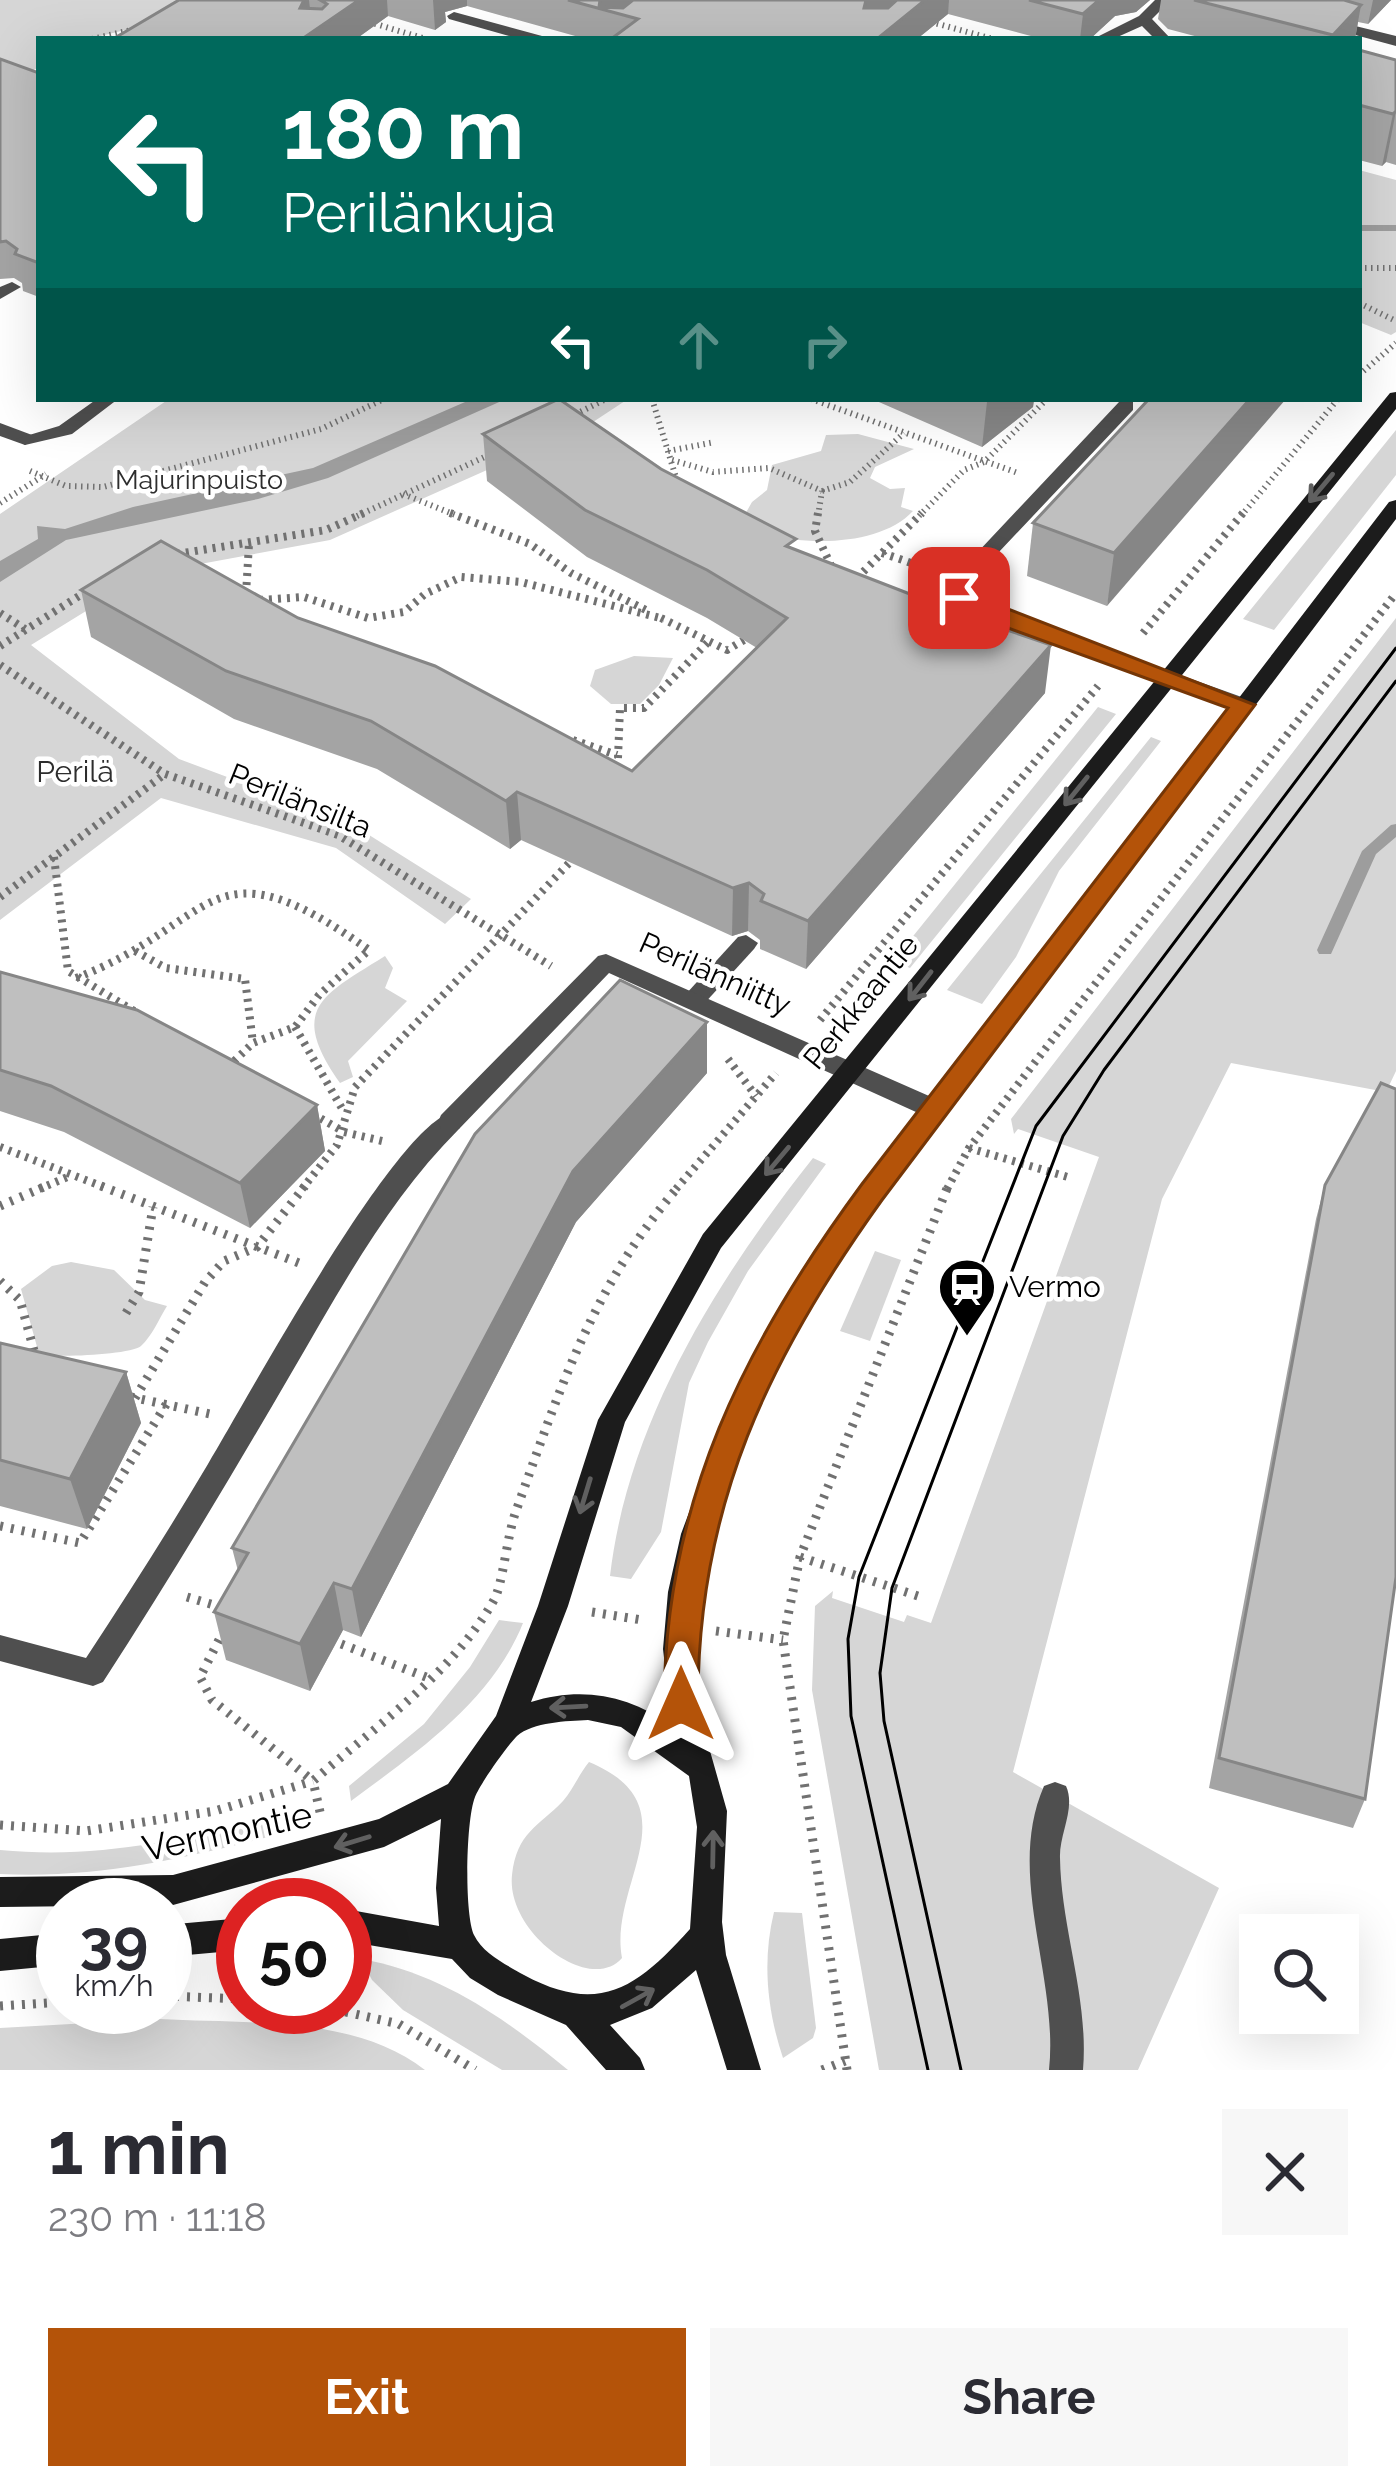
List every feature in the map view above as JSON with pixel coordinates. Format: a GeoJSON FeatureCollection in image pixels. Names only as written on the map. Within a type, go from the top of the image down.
{"type":"FeatureCollection","features":[{"type":"Feature","properties":{"kind":"main road","name":"Perkkaantie"},"geometry":{"type":"LineString","coordinates":[[508,1724],[553,1606],[612,1420],[712,1241],[1396,398]]}},
{"type":"Feature","properties":{"kind":"main road"},"geometry":{"type":"LineString","coordinates":[[744,2070],[721,2004],[706,1935],[715,1850],[711,1798],[681,1704],[681,1626],[696,1534],[727,1442],[765,1355],[817,1267],[1396,506]]}},
{"type":"Feature","properties":{"kind":"main road"},"geometry":{"type":"LineString","coordinates":[[698,1765],[661,1734],[598,1706],[554,1705],[508,1724],[459,1794],[452,1887],[461,1945],[483,1968],[525,1994],[576,2012],[618,2009],[664,1984],[706,1935]]}},
{"type":"Feature","properties":{"kind":"main road","name":"Vermontie"},"geometry":{"type":"LineString","coordinates":[[0,1892],[173,1890],[384,1832],[459,1794]]}},
{"type":"Feature","properties":{"kind":"main road"},"geometry":{"type":"LineString","coordinates":[[372,1930],[461,1945]]}},
{"type":"Feature","properties":{"kind":"main road"},"geometry":{"type":"LineString","coordinates":[[0,1954],[36,1951]]}},
{"type":"Feature","properties":{"kind":"main road"},"geometry":{"type":"LineString","coordinates":[[576,2012],[628,2070]]}},
{"type":"Feature","properties":{"kind":"street"},"geometry":{"type":"LineString","coordinates":[[1107,36],[1144,19],[1164,0]]}},
{"type":"Feature","properties":{"kind":"street"},"geometry":{"type":"LineString","coordinates":[[454,16],[526,36]]}},
{"type":"Feature","properties":{"kind":"street"},"geometry":{"type":"LineString","coordinates":[[1144,19],[1160,36]]}},
{"type":"Feature","properties":{"kind":"street"},"geometry":{"type":"LineString","coordinates":[[1313,19],[1396,41]]}},
{"type":"Feature","properties":{"kind":"street"},"geometry":{"type":"LineString","coordinates":[[0,429],[26,439],[65,430],[105,402]]}},
{"type":"Feature","properties":{"kind":"street"},"geometry":{"type":"LineString","coordinates":[[1126,406],[954,588],[975,608],[1019,634],[1243,705]]}},
{"type":"Feature","properties":{"kind":"street"},"geometry":{"type":"LineString","coordinates":[[694,1000],[746,943]]}},
{"type":"Feature","properties":{"kind":"street","name":"Perilänniitty"},"geometry":{"type":"LineString","coordinates":[[0,1648],[93,1673],[151,1586],[334,1277],[419,1150],[606,962],[936,1110]]}},
{"type":"Feature","properties":{"kind":"street"},"geometry":{"type":"LineString","coordinates":[[1055,1796],[1044,1856],[1069,2038],[1066,2070]]}},
{"type":"Feature","properties":{"kind":"path"},"geometry":{"type":"LineString","coordinates":[[936,10],[924,20],[972,36]]}},
{"type":"Feature","properties":{"kind":"path"},"geometry":{"type":"LineString","coordinates":[[352,17],[415,36]]}},
{"type":"Feature","properties":{"kind":"path"},"geometry":{"type":"LineString","coordinates":[[107,36],[136,30]]}},
{"type":"Feature","properties":{"kind":"path"},"geometry":{"type":"LineString","coordinates":[[1362,268],[1396,268]]}},
{"type":"Feature","properties":{"kind":"path"},"geometry":{"type":"LineString","coordinates":[[1362,304],[1396,321]]}},
{"type":"Feature","properties":{"kind":"path"},"geometry":{"type":"LineString","coordinates":[[1362,372],[1396,343]]}},
{"type":"Feature","properties":{"kind":"path"},"geometry":{"type":"LineString","coordinates":[[16,465],[66,486],[103,487],[321,429],[378,402]]}},
{"type":"Feature","properties":{"kind":"path"},"geometry":{"type":"LineString","coordinates":[[564,420],[600,402]]}},
{"type":"Feature","properties":{"kind":"path"},"geometry":{"type":"LineString","coordinates":[[653,402],[679,487]]}},
{"type":"Feature","properties":{"kind":"path"},"geometry":{"type":"LineString","coordinates":[[819,402],[1050,484]]}},
{"type":"Feature","properties":{"kind":"path"},"geometry":{"type":"LineString","coordinates":[[852,583],[964,470],[984,461],[1044,402]]}},
{"type":"Feature","properties":{"kind":"path"},"geometry":{"type":"LineString","coordinates":[[669,455],[713,472],[769,468],[823,491],[850,482],[904,433]]}},
{"type":"Feature","properties":{"kind":"path"},"geometry":{"type":"LineString","coordinates":[[669,455],[715,442]]}},
{"type":"Feature","properties":{"kind":"path"},"geometry":{"type":"LineString","coordinates":[[160,556],[326,530],[504,448]]}},
{"type":"Feature","properties":{"kind":"path"},"geometry":{"type":"LineString","coordinates":[[0,502],[44,476]]}},
{"type":"Feature","properties":{"kind":"path"},"geometry":{"type":"LineString","coordinates":[[818,570],[836,577],[815,530],[823,491]]}},
{"type":"Feature","properties":{"kind":"path"},"geometry":{"type":"LineString","coordinates":[[403,494],[530,544],[571,573],[727,650],[768,626]]}},
{"type":"Feature","properties":{"kind":"path"},"geometry":{"type":"LineString","coordinates":[[246,601],[249,544]]}},
{"type":"Feature","properties":{"kind":"path"},"geometry":{"type":"LineString","coordinates":[[246,601],[304,597],[368,618],[404,611],[461,577],[520,582],[664,619]]}},
{"type":"Feature","properties":{"kind":"path"},"geometry":{"type":"LineString","coordinates":[[0,646],[106,579]]}},
{"type":"Feature","properties":{"kind":"path"},"geometry":{"type":"LineString","coordinates":[[822,2070],[846,2065],[783,1640],[789,1591],[800,1557],[951,1178],[969,1148],[1396,593]]}},
{"type":"Feature","properties":{"kind":"path"},"geometry":{"type":"LineString","coordinates":[[246,601],[266,611]]}},
{"type":"Feature","properties":{"kind":"path"},"geometry":{"type":"LineString","coordinates":[[1,614],[25,629]]}},
{"type":"Feature","properties":{"kind":"path"},"geometry":{"type":"LineString","coordinates":[[1122,636],[1141,635]]}},
{"type":"Feature","properties":{"kind":"path"},"geometry":{"type":"LineString","coordinates":[[622,768],[617,755],[620,708],[644,708],[709,641]]}},
{"type":"Feature","properties":{"kind":"path","name":"Perilänsilta"},"geometry":{"type":"LineString","coordinates":[[0,664],[165,774],[338,835],[502,933],[580,986]]}},
{"type":"Feature","properties":{"kind":"path"},"geometry":{"type":"LineString","coordinates":[[556,734],[617,755]]}},
{"type":"Feature","properties":{"kind":"path"},"geometry":{"type":"LineString","coordinates":[[0,897],[165,774]]}},
{"type":"Feature","properties":{"kind":"path"},"geometry":{"type":"LineString","coordinates":[[135,1398],[206,1282],[224,1261],[257,1247],[344,1132],[345,1113],[356,1087],[590,842]]}},
{"type":"Feature","properties":{"kind":"path"},"geometry":{"type":"LineString","coordinates":[[54,857],[63,887],[62,960],[76,978],[152,1021]]}},
{"type":"Feature","properties":{"kind":"path"},"geometry":{"type":"LineString","coordinates":[[76,978],[135,951],[170,922],[227,895],[259,887],[308,910],[369,950],[319,995],[295,1027],[253,1043],[230,1066]]}},
{"type":"Feature","properties":{"kind":"path"},"geometry":{"type":"LineString","coordinates":[[135,951],[166,968],[245,979],[250,991],[245,1017],[253,1043]]}},
{"type":"Feature","properties":{"kind":"path"},"geometry":{"type":"LineString","coordinates":[[295,1027],[345,1113]]}},
{"type":"Feature","properties":{"kind":"path"},"geometry":{"type":"LineString","coordinates":[[210,1054],[249,1077]]}},
{"type":"Feature","properties":{"kind":"path"},"geometry":{"type":"LineString","coordinates":[[306,1110],[344,1132],[419,1150]]}},
{"type":"Feature","properties":{"kind":"path"},"geometry":{"type":"LineString","coordinates":[[0,1147],[334,1277]]}},
{"type":"Feature","properties":{"kind":"path"},"geometry":{"type":"LineString","coordinates":[[969,1148],[1071,1178]]}},
{"type":"Feature","properties":{"kind":"path"},"geometry":{"type":"LineString","coordinates":[[0,1206],[73,1175]]}},
{"type":"Feature","properties":{"kind":"path"},"geometry":{"type":"LineString","coordinates":[[126,1313],[139,1292],[153,1207]]}},
{"type":"Feature","properties":{"kind":"path"},"geometry":{"type":"LineString","coordinates":[[0,1281],[20,1300],[38,1363]]}},
{"type":"Feature","properties":{"kind":"path"},"geometry":{"type":"LineString","coordinates":[[113,1394],[167,1403],[246,1426]]}},
{"type":"Feature","properties":{"kind":"path"},"geometry":{"type":"LineString","coordinates":[[0,1526],[80,1543],[167,1403]]}},
{"type":"Feature","properties":{"kind":"path"},"geometry":{"type":"LineString","coordinates":[[800,1557],[917,1596]]}},
{"type":"Feature","properties":{"kind":"path"},"geometry":{"type":"LineString","coordinates":[[0,1825],[86,1831],[215,1811],[313,1781],[212,1700],[200,1677],[233,1611],[151,1586]]}},
{"type":"Feature","properties":{"kind":"path"},"geometry":{"type":"LineString","coordinates":[[314,1635],[431,1679]]}},
{"type":"Feature","properties":{"kind":"path"},"geometry":{"type":"LineString","coordinates":[[0,2006],[36,2004]]}},
{"type":"Feature","properties":{"kind":"path"},"geometry":{"type":"LineString","coordinates":[[372,2017],[399,2024],[476,2070]]}},
{"type":"Feature","properties":{"kind":"green space"},"geometry":{"type":"Polygon","coordinates":[[[0,0],[250,0],[100,36],[36,36],[36,69],[30,72],[0,62],[0,0]]]}},
{"type":"Feature","properties":{"kind":"green space"},"geometry":{"type":"Polygon","coordinates":[[[1362,171],[1396,180],[1396,332],[1391,335],[1362,323],[1362,171]]]}},
{"type":"Feature","properties":{"kind":"green space","name":"Majurinpuisto"},"geometry":{"type":"Polygon","coordinates":[[[165,402],[623,402],[590,424],[330,540],[146,574],[31,645],[179,759],[350,823],[471,899],[445,924],[336,848],[161,798],[0,920],[0,514],[165,402]]]}},
{"type":"Feature","properties":{"kind":"green space"},"geometry":{"type":"Polygon","coordinates":[[[1396,430],[1396,475],[1274,630],[1243,619],[1396,430]]]}},
{"type":"Feature","properties":{"kind":"green space"},"geometry":{"type":"Polygon","coordinates":[[[858,434],[914,449],[875,467],[870,478],[890,489],[905,488],[901,507],[913,511],[897,524],[877,533],[830,541],[781,538],[739,525],[752,502],[767,490],[772,465],[821,451],[826,435],[858,434]]]}},
{"type":"Feature","properties":{"kind":"green space"},"geometry":{"type":"Polygon","coordinates":[[[1396,618],[1396,1071],[1386,1092],[1231,1063],[1162,1199],[1013,1772],[1219,1888],[1138,2070],[879,2070],[812,1690],[815,1606],[833,1591],[832,1598],[904,1622],[907,1615],[931,1623],[1099,1157],[1018,1129],[1014,1134],[1011,1119],[1396,618]]]}},
{"type":"Feature","properties":{"kind":"green space"},"geometry":{"type":"Polygon","coordinates":[[[634,656],[673,658],[659,685],[640,704],[611,704],[590,686],[595,670],[634,656]]]}},
{"type":"Feature","properties":{"kind":"green space"},"geometry":{"type":"Polygon","coordinates":[[[1098,707],[1116,714],[910,968],[893,961],[1098,707]]]}},
{"type":"Feature","properties":{"kind":"green space"},"geometry":{"type":"Polygon","coordinates":[[[1151,737],[1161,741],[1059,871],[1016,957],[982,1004],[947,990],[1151,737]]]}},
{"type":"Feature","properties":{"kind":"green space"},"geometry":{"type":"Polygon","coordinates":[[[385,956],[393,968],[385,988],[407,1001],[348,1061],[353,1077],[340,1083],[316,1038],[319,1007],[344,982],[385,956]]]}},
{"type":"Feature","properties":{"kind":"green space"},"geometry":{"type":"Polygon","coordinates":[[[813,1158],[826,1164],[748,1271],[689,1383],[661,1532],[631,1579],[610,1576],[620,1518],[657,1407],[712,1302],[813,1158]]]}},
{"type":"Feature","properties":{"kind":"green space"},"geometry":{"type":"Polygon","coordinates":[[[875,1251],[901,1260],[870,1341],[840,1331],[875,1251]]]}},
{"type":"Feature","properties":{"kind":"green space"},"geometry":{"type":"Polygon","coordinates":[[[71,1262],[114,1270],[145,1300],[167,1306],[141,1346],[92,1355],[39,1354],[21,1289],[52,1266],[71,1262]]]}},
{"type":"Feature","properties":{"kind":"green space"},"geometry":{"type":"Polygon","coordinates":[[[499,1620],[523,1623],[492,1677],[450,1723],[351,1801],[349,1786],[424,1724],[470,1667],[499,1620]]]}},
{"type":"Feature","properties":{"kind":"green space"},"geometry":{"type":"Polygon","coordinates":[[[589,1762],[620,1780],[637,1801],[642,1824],[621,1930],[622,1958],[608,1967],[590,1969],[553,1952],[536,1936],[522,1917],[512,1875],[524,1840],[563,1801],[589,1762]]]}},
{"type":"Feature","properties":{"kind":"green space"},"geometry":{"type":"Polygon","coordinates":[[[272,1814],[272,1836],[205,1852],[103,1870],[0,1874],[0,1850],[70,1852],[138,1846],[272,1814]]]}},
{"type":"Feature","properties":{"kind":"green space"},"geometry":{"type":"Polygon","coordinates":[[[774,1912],[802,1913],[816,2028],[813,2038],[783,2058],[768,1985],[774,1912]]]}},
{"type":"Feature","properties":{"kind":"green space"},"geometry":{"type":"Polygon","coordinates":[[[372,1962],[418,1975],[471,2001],[568,2070],[502,2070],[403,2010],[372,1980],[372,1962]]]}},
{"type":"Feature","properties":{"kind":"green space"},"geometry":{"type":"Polygon","coordinates":[[[192,2020],[216,2021],[216,2034],[344,2034],[397,2052],[425,2070],[0,2070],[0,2028],[36,2026],[36,2034],[192,2034],[192,2020]]]}},
{"type":"Feature","properties":{"kind":"shaded area"},"geometry":{"type":"Polygon","coordinates":[[[465,402],[499,402],[328,478],[258,499],[66,540],[0,582],[0,561],[38,539],[37,526],[65,529],[133,507],[313,468],[465,402]]]}},
{"type":"Feature","properties":{"kind":"building"},"geometry":{"type":"Polygon","coordinates":[[[179,0],[304,0],[300,8],[322,9],[327,4],[320,0],[359,0],[306,36],[118,36],[179,0]]]}},
{"type":"Feature","properties":{"kind":"building"},"geometry":{"type":"Polygon","coordinates":[[[568,0],[600,0],[599,7],[623,8],[633,0],[866,0],[864,8],[888,8],[897,0],[925,0],[881,36],[615,36],[638,19],[568,0]]]}},
{"type":"Feature","properties":{"kind":"building"},"geometry":{"type":"Polygon","coordinates":[[[1029,0],[1099,0],[1083,14],[1029,0]]]}},
{"type":"Feature","properties":{"kind":"building"},"geometry":{"type":"Polygon","coordinates":[[[1194,0],[1344,0],[1361,5],[1333,35],[1194,0]]]}},
{"type":"Feature","properties":{"kind":"building"},"geometry":{"type":"Polygon","coordinates":[[[1362,51],[1396,60],[1393,114],[1362,106],[1362,51]]]}},
{"type":"Feature","properties":{"kind":"building"},"geometry":{"type":"Polygon","coordinates":[[[0,59],[36,72],[36,262],[15,254],[17,249],[6,241],[0,242],[0,59]]]}},
{"type":"Feature","properties":{"kind":"building"},"geometry":{"type":"Polygon","coordinates":[[[552,402],[563,402],[661,469],[796,539],[786,546],[977,620],[983,634],[1004,629],[1051,645],[808,921],[761,901],[764,894],[749,883],[733,888],[517,792],[506,801],[371,721],[226,671],[81,590],[161,541],[298,618],[435,666],[632,771],[787,618],[707,570],[585,510],[483,434],[552,402]]]}},
{"type":"Feature","properties":{"kind":"building"},"geometry":{"type":"Polygon","coordinates":[[[1146,402],[1247,402],[1114,553],[1033,523],[1146,402]]]}},
{"type":"Feature","properties":{"kind":"building"},"geometry":{"type":"Polygon","coordinates":[[[0,972],[137,1010],[317,1105],[240,1183],[51,1086],[0,1070],[0,972]]]}},
{"type":"Feature","properties":{"kind":"building"},"geometry":{"type":"Polygon","coordinates":[[[620,980],[707,1022],[573,1171],[352,1589],[334,1583],[300,1644],[214,1612],[248,1553],[232,1548],[475,1134],[620,980]]]}},
{"type":"Feature","properties":{"kind":"building"},"geometry":{"type":"Polygon","coordinates":[[[1381,1083],[1396,1089],[1396,1577],[1365,1799],[1219,1758],[1325,1185],[1381,1083]]]}},
{"type":"Feature","properties":{"kind":"building"},"geometry":{"type":"Polygon","coordinates":[[[0,1343],[126,1372],[70,1479],[0,1460],[0,1343]]]}},
{"type":"Feature","properties":{"kind":"waterway"},"geometry":{"type":"LineString","coordinates":[[1362,228],[1396,228]]}},
{"type":"Feature","properties":{"kind":"waterway"},"geometry":{"type":"LineString","coordinates":[[1325,950],[1370,851],[1396,829]]}},
{"type":"Feature","properties":{"kind":"tram line"},"geometry":{"type":"LineString","coordinates":[[928,2070],[851,1716],[848,1639],[859,1577],[1036,1126],[1396,648]]}},
{"type":"Feature","properties":{"kind":"tram line"},"geometry":{"type":"LineString","coordinates":[[961,2070],[884,1721],[880,1673],[892,1588],[1063,1136],[1104,1070],[1396,681]]}},
{"type":"Feature","properties":{"kind":"place","name":"Vermo"},"geometry":{"type":"Point","coordinates":[967,1338]}},
{"type":"Feature","properties":{"kind":"route"},"geometry":{"type":"LineString","coordinates":[[681,1704],[681,1626],[696,1534],[727,1442],[765,1355],[817,1267],[872,1192],[1243,705],[975,608],[959,598]]}},
{"type":"Feature","properties":{"kind":"park label","name":"Perilä"},"geometry":{"type":"Point","coordinates":[75,772]}}]}
